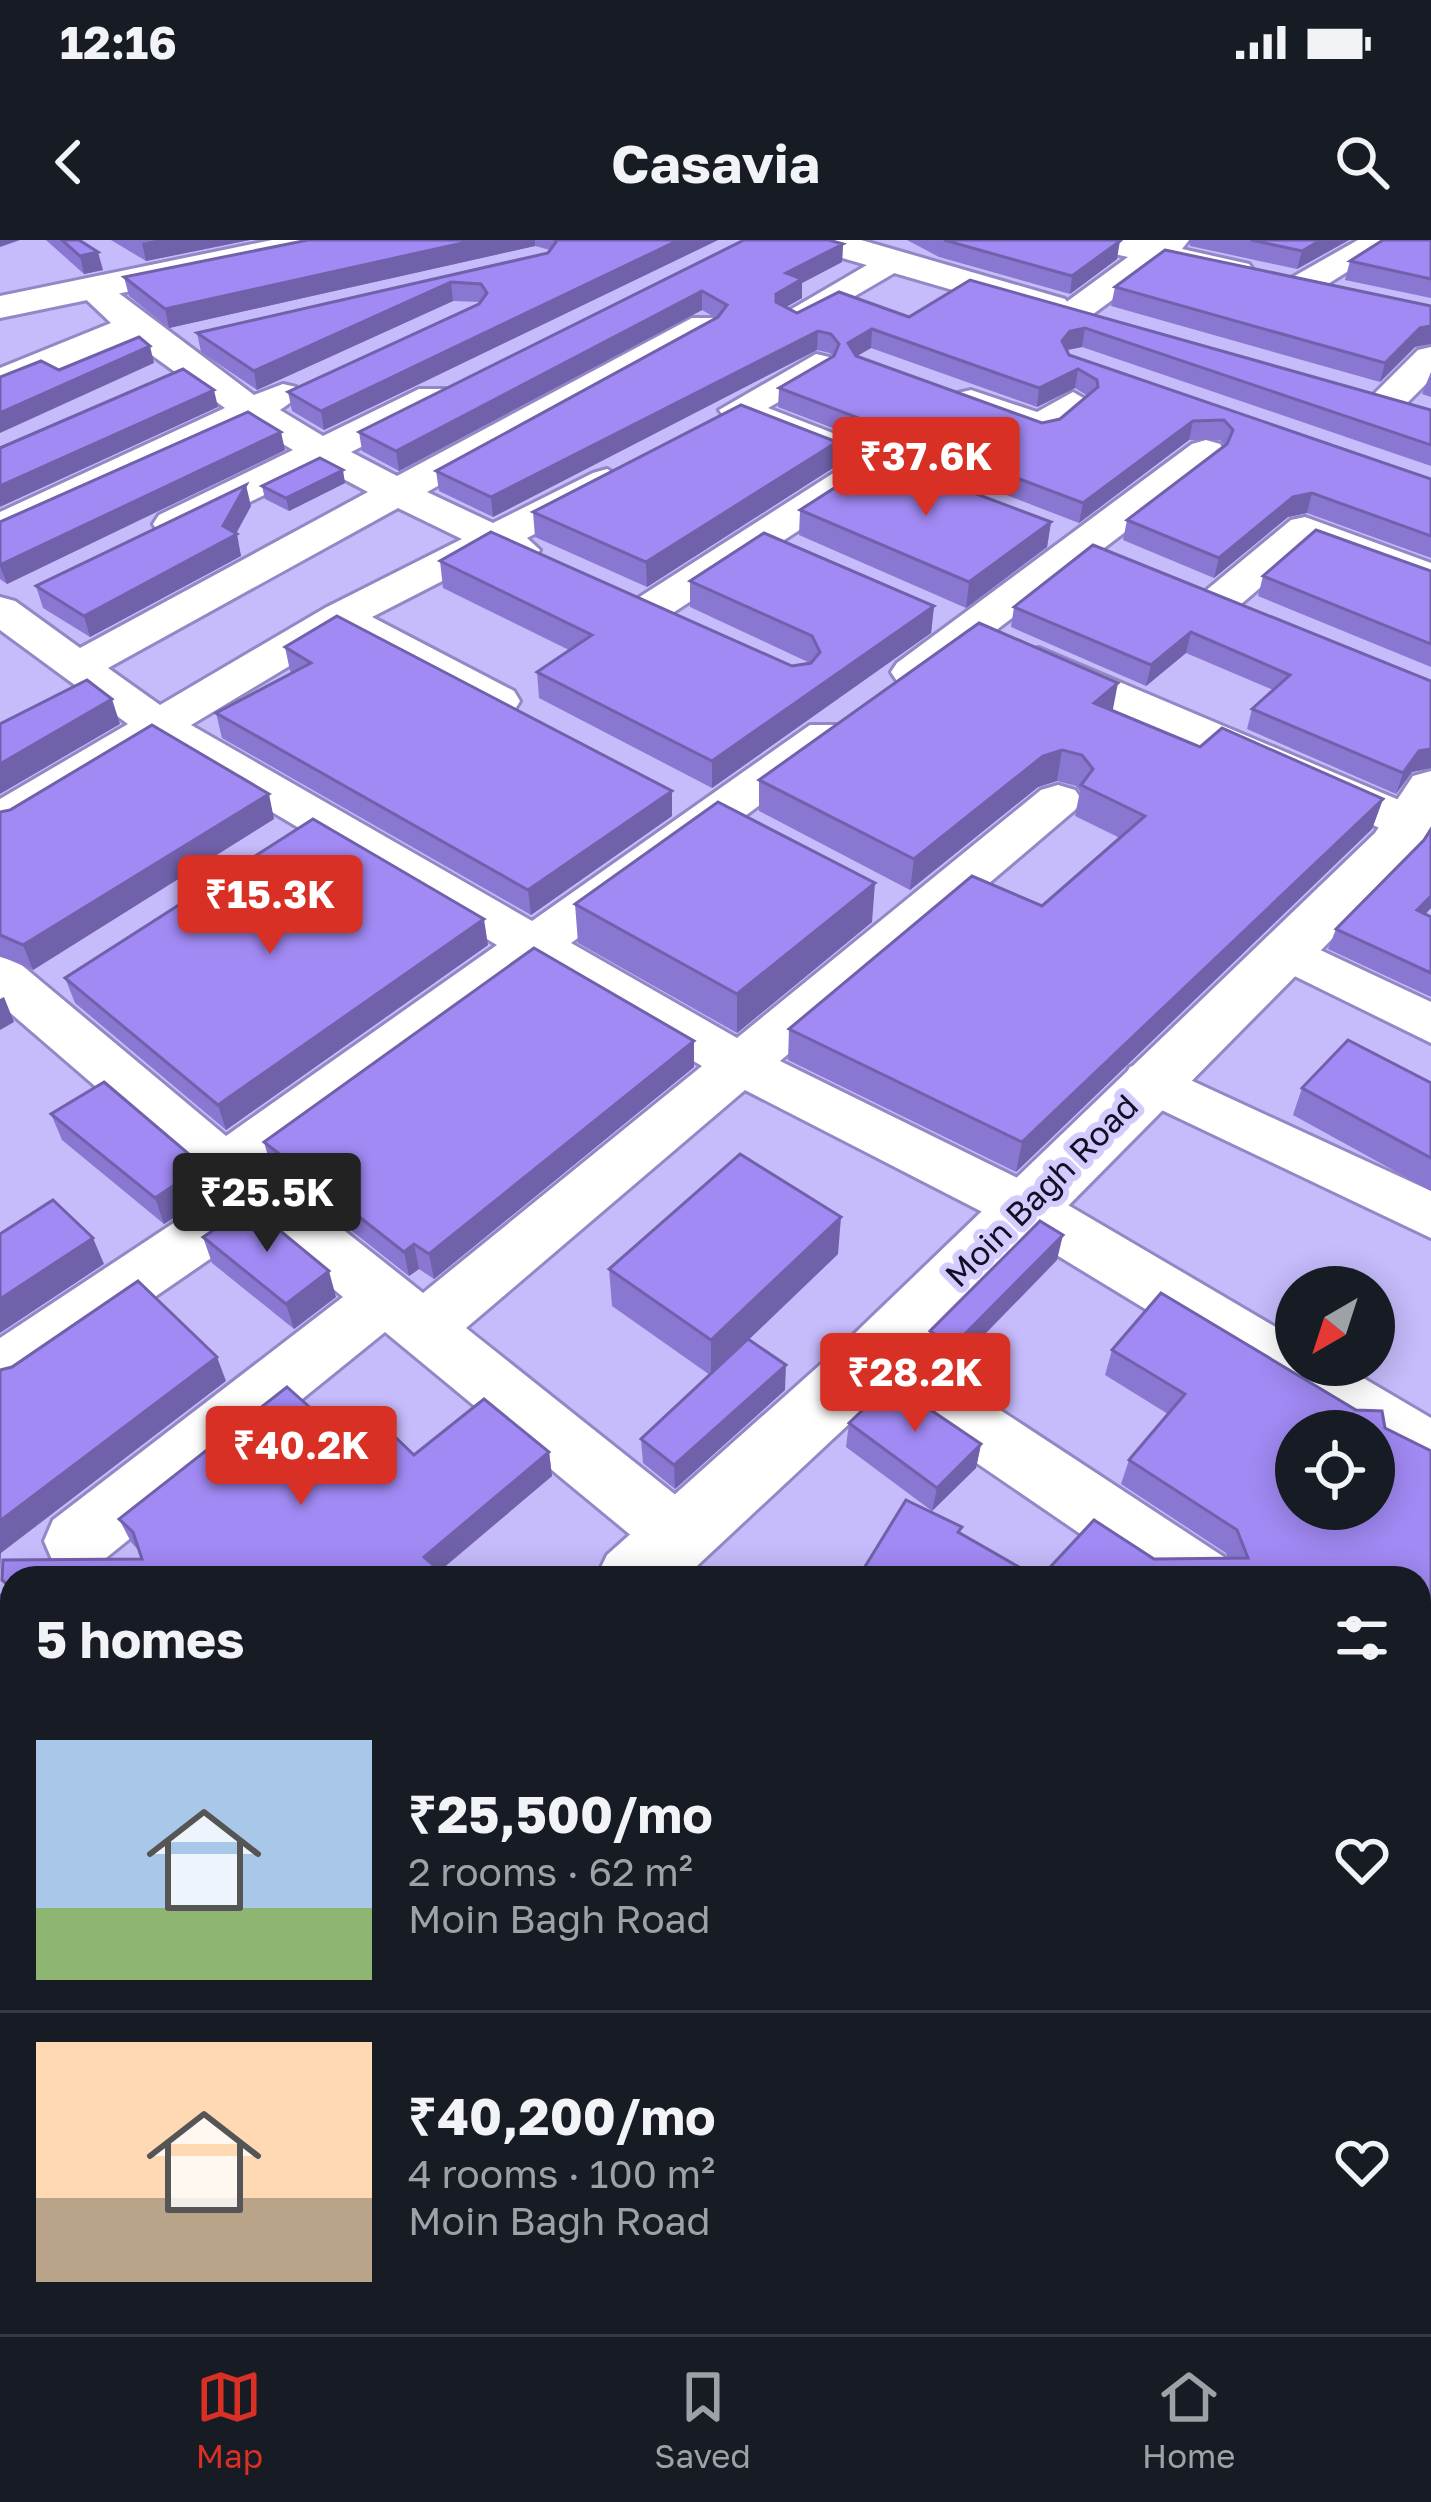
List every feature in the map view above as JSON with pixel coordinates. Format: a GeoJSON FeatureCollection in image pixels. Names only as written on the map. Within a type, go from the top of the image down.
{"type":"FeatureCollection","features":[{"type":"Feature","properties":{"kind":"street"},"geometry":{"type":"LineString","coordinates":[[0,307],[325,240]]}},
{"type":"Feature","properties":{"kind":"street"},"geometry":{"type":"LineString","coordinates":[[821,240],[907,250],[1118,326]]}},
{"type":"Feature","properties":{"kind":"street"},"geometry":{"type":"LineString","coordinates":[[1095,240],[1162,247],[1346,294]]}},
{"type":"Feature","properties":{"kind":"street"},"geometry":{"type":"LineString","coordinates":[[1303,285],[1382,240]]}},
{"type":"Feature","properties":{"kind":"street"},"geometry":{"type":"LineString","coordinates":[[1073,313],[1162,247]]}},
{"type":"Feature","properties":{"kind":"street"},"geometry":{"type":"LineString","coordinates":[[95,249],[145,276]]}},
{"type":"Feature","properties":{"kind":"street"},"geometry":{"type":"LineString","coordinates":[[795,317],[907,250]]}},
{"type":"Feature","properties":{"kind":"street"},"geometry":{"type":"LineString","coordinates":[[204,266],[232,293]]}},
{"type":"Feature","properties":{"kind":"street"},"geometry":{"type":"LineString","coordinates":[[92,289],[252,408],[400,492],[555,565]]}},
{"type":"Feature","properties":{"kind":"street"},"geometry":{"type":"LineString","coordinates":[[79,666],[704,326]]}},
{"type":"Feature","properties":{"kind":"street"},"geometry":{"type":"LineString","coordinates":[[0,381],[170,344]]}},
{"type":"Feature","properties":{"kind":"street"},"geometry":{"type":"LineString","coordinates":[[145,386],[170,344]]}},
{"type":"Feature","properties":{"kind":"street"},"geometry":{"type":"LineString","coordinates":[[1388,401],[1431,358]]}},
{"type":"Feature","properties":{"kind":"street"},"geometry":{"type":"LineString","coordinates":[[699,431],[816,365]]}},
{"type":"Feature","properties":{"kind":"street"},"geometry":{"type":"LineString","coordinates":[[142,538],[468,379]]}},
{"type":"Feature","properties":{"kind":"street"},"geometry":{"type":"LineString","coordinates":[[0,527],[316,380]]}},
{"type":"Feature","properties":{"kind":"street"},"geometry":{"type":"LineString","coordinates":[[933,387],[1041,427]]}},
{"type":"Feature","properties":{"kind":"street"},"geometry":{"type":"LineString","coordinates":[[1343,390],[1431,414]]}},
{"type":"Feature","properties":{"kind":"street"},"geometry":{"type":"LineString","coordinates":[[951,492],[1073,403]]}},
{"type":"Feature","properties":{"kind":"street"},"geometry":{"type":"LineString","coordinates":[[738,410],[990,507]]}},
{"type":"Feature","properties":{"kind":"street"},"geometry":{"type":"LineString","coordinates":[[4,1362],[242,1181],[533,944],[735,826],[870,703],[1206,452]]}},
{"type":"Feature","properties":{"kind":"street"},"geometry":{"type":"LineString","coordinates":[[653,608],[876,463]]}},
{"type":"Feature","properties":{"kind":"street"},"geometry":{"type":"LineString","coordinates":[[0,820],[340,617],[639,464]]}},
{"type":"Feature","properties":{"kind":"street"},"geometry":{"type":"LineString","coordinates":[[1261,620],[1199,594],[1305,529],[1431,577]]}},
{"type":"Feature","properties":{"kind":"street"},"geometry":{"type":"LineString","coordinates":[[763,538],[805,557]]}},
{"type":"Feature","properties":{"kind":"street"},"geometry":{"type":"LineString","coordinates":[[614,590],[693,627]]}},
{"type":"Feature","properties":{"kind":"street"},"geometry":{"type":"LineString","coordinates":[[10,610],[298,831],[533,944],[742,1065],[1024,1207],[1431,1450]]}},
{"type":"Feature","properties":{"kind":"street"},"geometry":{"type":"LineString","coordinates":[[929,612],[1416,829]]}},
{"type":"Feature","properties":{"kind":"street"},"geometry":{"type":"LineString","coordinates":[[340,617],[527,716]]}},
{"type":"Feature","properties":{"kind":"street"},"geometry":{"type":"LineString","coordinates":[[673,794],[735,826]]}},
{"type":"Feature","properties":{"kind":"street"},"geometry":{"type":"LineString","coordinates":[[74,1566],[407,1311],[742,1065],[898,909],[1058,800]]}},
{"type":"Feature","properties":{"kind":"street","name":"Moin Bagh Road"},"geometry":{"type":"LineString","coordinates":[[646,1566],[873,1359],[1149,1081],[1416,829]]}},
{"type":"Feature","properties":{"kind":"street"},"geometry":{"type":"LineString","coordinates":[[1284,950],[1431,1024]]}},
{"type":"Feature","properties":{"kind":"street"},"geometry":{"type":"LineString","coordinates":[[33,984],[242,1181],[679,1536]]}},
{"type":"Feature","properties":{"kind":"street"},"geometry":{"type":"LineString","coordinates":[[1149,1081],[1431,1216]]}},
{"type":"Feature","properties":{"kind":"street"},"geometry":{"type":"LineString","coordinates":[[873,1359],[1182,1566]]}},
{"type":"Feature","properties":{"kind":"building"},"geometry":{"type":"Polygon","coordinates":[[[62,240],[79,240],[98,252],[80,256],[62,240]]]}},
{"type":"Feature","properties":{"kind":"building"},"geometry":{"type":"Polygon","coordinates":[[[308,240],[476,240],[165,309],[124,277],[308,240]]]}},
{"type":"Feature","properties":{"kind":"building"},"geometry":{"type":"Polygon","coordinates":[[[555,240],[679,240],[321,411],[288,392],[479,304],[487,293],[481,284],[451,282],[254,371],[197,333],[548,253],[555,240]]]}},
{"type":"Feature","properties":{"kind":"building"},"geometry":{"type":"Polygon","coordinates":[[[744,240],[829,240],[843,244],[786,273],[802,279],[776,294],[776,302],[797,313],[839,292],[909,317],[970,280],[1431,410],[1431,445],[1085,328],[1070,331],[1062,341],[1069,355],[1431,479],[1431,536],[1312,493],[1293,497],[1219,558],[1127,520],[1227,444],[1233,430],[1224,420],[1193,421],[1083,503],[779,388],[834,356],[839,344],[831,334],[818,331],[491,497],[436,471],[718,317],[727,305],[702,291],[396,451],[359,432],[744,240]],[[872,329],[848,343],[856,356],[1042,423],[1060,419],[1098,387],[1097,380],[1078,369],[1039,388],[872,329]]]}},
{"type":"Feature","properties":{"kind":"building"},"geometry":{"type":"Polygon","coordinates":[[[944,240],[1117,240],[1120,241],[1072,276],[944,240]]]}},
{"type":"Feature","properties":{"kind":"building"},"geometry":{"type":"Polygon","coordinates":[[[1251,240],[1321,240],[1302,251],[1251,240]]]}},
{"type":"Feature","properties":{"kind":"building"},"geometry":{"type":"Polygon","coordinates":[[[1383,240],[1431,240],[1431,279],[1350,261],[1383,240]]]}},
{"type":"Feature","properties":{"kind":"building"},"geometry":{"type":"Polygon","coordinates":[[[1165,250],[1431,306],[1431,326],[1420,328],[1385,363],[1115,287],[1165,250]]]}},
{"type":"Feature","properties":{"kind":"building"},"geometry":{"type":"Polygon","coordinates":[[[139,337],[150,346],[0,413],[0,377],[41,361],[59,370],[139,337]]]}},
{"type":"Feature","properties":{"kind":"building"},"geometry":{"type":"Polygon","coordinates":[[[183,369],[214,390],[0,486],[0,448],[183,369]]]}},
{"type":"Feature","properties":{"kind":"building"},"geometry":{"type":"Polygon","coordinates":[[[741,405],[837,442],[646,562],[533,512],[741,405]]]}},
{"type":"Feature","properties":{"kind":"building"},"geometry":{"type":"Polygon","coordinates":[[[248,412],[281,432],[0,565],[0,522],[248,412]]]}},
{"type":"Feature","properties":{"kind":"building"},"geometry":{"type":"Polygon","coordinates":[[[320,458],[343,470],[286,498],[262,486],[320,458]]]}},
{"type":"Feature","properties":{"kind":"building"},"geometry":{"type":"Polygon","coordinates":[[[881,458],[1051,522],[969,582],[800,510],[881,458]]]}},
{"type":"Feature","properties":{"kind":"building"},"geometry":{"type":"Polygon","coordinates":[[[246,485],[223,526],[237,534],[84,616],[36,586],[246,485]]]}},
{"type":"Feature","properties":{"kind":"building"},"geometry":{"type":"Polygon","coordinates":[[[1316,530],[1431,571],[1431,644],[1263,576],[1316,530]]]}},
{"type":"Feature","properties":{"kind":"building"},"geometry":{"type":"Polygon","coordinates":[[[491,532],[792,666],[811,663],[820,652],[812,636],[690,581],[764,533],[934,606],[712,761],[537,672],[592,635],[440,561],[491,532]]]}},
{"type":"Feature","properties":{"kind":"building"},"geometry":{"type":"Polygon","coordinates":[[[1093,545],[1431,681],[1431,749],[1419,751],[1403,773],[1252,709],[1290,675],[1191,632],[1151,665],[1014,607],[1093,545]]]}},
{"type":"Feature","properties":{"kind":"building"},"geometry":{"type":"Polygon","coordinates":[[[337,616],[672,791],[528,890],[216,713],[311,663],[285,647],[337,616]]]}},
{"type":"Feature","properties":{"kind":"building"},"geometry":{"type":"Polygon","coordinates":[[[979,623],[1118,683],[1094,703],[1200,747],[1222,728],[1383,799],[1022,1142],[789,1029],[972,876],[1042,906],[1145,816],[1081,785],[1093,769],[1082,755],[1062,750],[1043,756],[914,859],[759,780],[979,623]]]}},
{"type":"Feature","properties":{"kind":"building"},"geometry":{"type":"Polygon","coordinates":[[[87,680],[112,699],[0,764],[0,724],[87,680]]]}},
{"type":"Feature","properties":{"kind":"building"},"geometry":{"type":"Polygon","coordinates":[[[152,725],[269,794],[23,945],[0,935],[0,812],[152,725]]]}},
{"type":"Feature","properties":{"kind":"building"},"geometry":{"type":"Polygon","coordinates":[[[718,802],[875,883],[737,994],[575,904],[718,802]]]}},
{"type":"Feature","properties":{"kind":"building"},"geometry":{"type":"Polygon","coordinates":[[[313,819],[484,919],[218,1105],[65,978],[313,819]]]}},
{"type":"Feature","properties":{"kind":"building"},"geometry":{"type":"Polygon","coordinates":[[[1431,829],[1431,896],[1417,910],[1431,917],[1431,973],[1336,929],[1431,829]]]}},
{"type":"Feature","properties":{"kind":"building"},"geometry":{"type":"Polygon","coordinates":[[[534,948],[694,1041],[429,1254],[414,1244],[404,1252],[264,1142],[534,948]]]}},
{"type":"Feature","properties":{"kind":"building"},"geometry":{"type":"Polygon","coordinates":[[[1348,1040],[1431,1083],[1431,1158],[1302,1088],[1348,1040]]]}},
{"type":"Feature","properties":{"kind":"building"},"geometry":{"type":"Polygon","coordinates":[[[104,1082],[203,1166],[155,1198],[51,1114],[104,1082]]]}},
{"type":"Feature","properties":{"kind":"building"},"geometry":{"type":"Polygon","coordinates":[[[740,1154],[841,1217],[711,1340],[609,1269],[740,1154]]]}},
{"type":"Feature","properties":{"kind":"building"},"geometry":{"type":"Polygon","coordinates":[[[53,1200],[93,1238],[0,1299],[0,1234],[53,1200]]]}},
{"type":"Feature","properties":{"kind":"building"},"geometry":{"type":"Polygon","coordinates":[[[250,1206],[329,1271],[286,1304],[203,1237],[250,1206]]]}},
{"type":"Feature","properties":{"kind":"building"},"geometry":{"type":"Polygon","coordinates":[[[1040,1221],[1063,1235],[953,1346],[930,1331],[1040,1221]]]}},
{"type":"Feature","properties":{"kind":"building"},"geometry":{"type":"Polygon","coordinates":[[[138,1281],[217,1357],[0,1521],[0,1370],[12,1367],[138,1281]]]}},
{"type":"Feature","properties":{"kind":"building"},"geometry":{"type":"Polygon","coordinates":[[[1161,1293],[1275,1361],[1275,1386],[1316,1386],[1356,1410],[1275,1410],[1275,1530],[1395,1530],[1395,1433],[1431,1451],[1431,1566],[1051,1566],[1094,1520],[1154,1559],[1248,1558],[1237,1530],[1129,1460],[1185,1394],[1112,1350],[1161,1293]]]}},
{"type":"Feature","properties":{"kind":"building"},"geometry":{"type":"Polygon","coordinates":[[[748,1339],[786,1365],[674,1465],[641,1439],[748,1339]]]}},
{"type":"Feature","properties":{"kind":"building"},"geometry":{"type":"Polygon","coordinates":[[[891,1383],[981,1444],[937,1488],[849,1423],[891,1383]]]}},
{"type":"Feature","properties":{"kind":"building"},"geometry":{"type":"Polygon","coordinates":[[[287,1387],[341,1435],[370,1413],[414,1455],[484,1399],[549,1452],[424,1557],[434,1566],[3,1566],[3,1560],[142,1559],[133,1532],[119,1519],[287,1387]]]}},
{"type":"Feature","properties":{"kind":"building"},"geometry":{"type":"Polygon","coordinates":[[[906,1500],[962,1527],[958,1532],[1017,1566],[865,1566],[906,1500]]]}}]}
